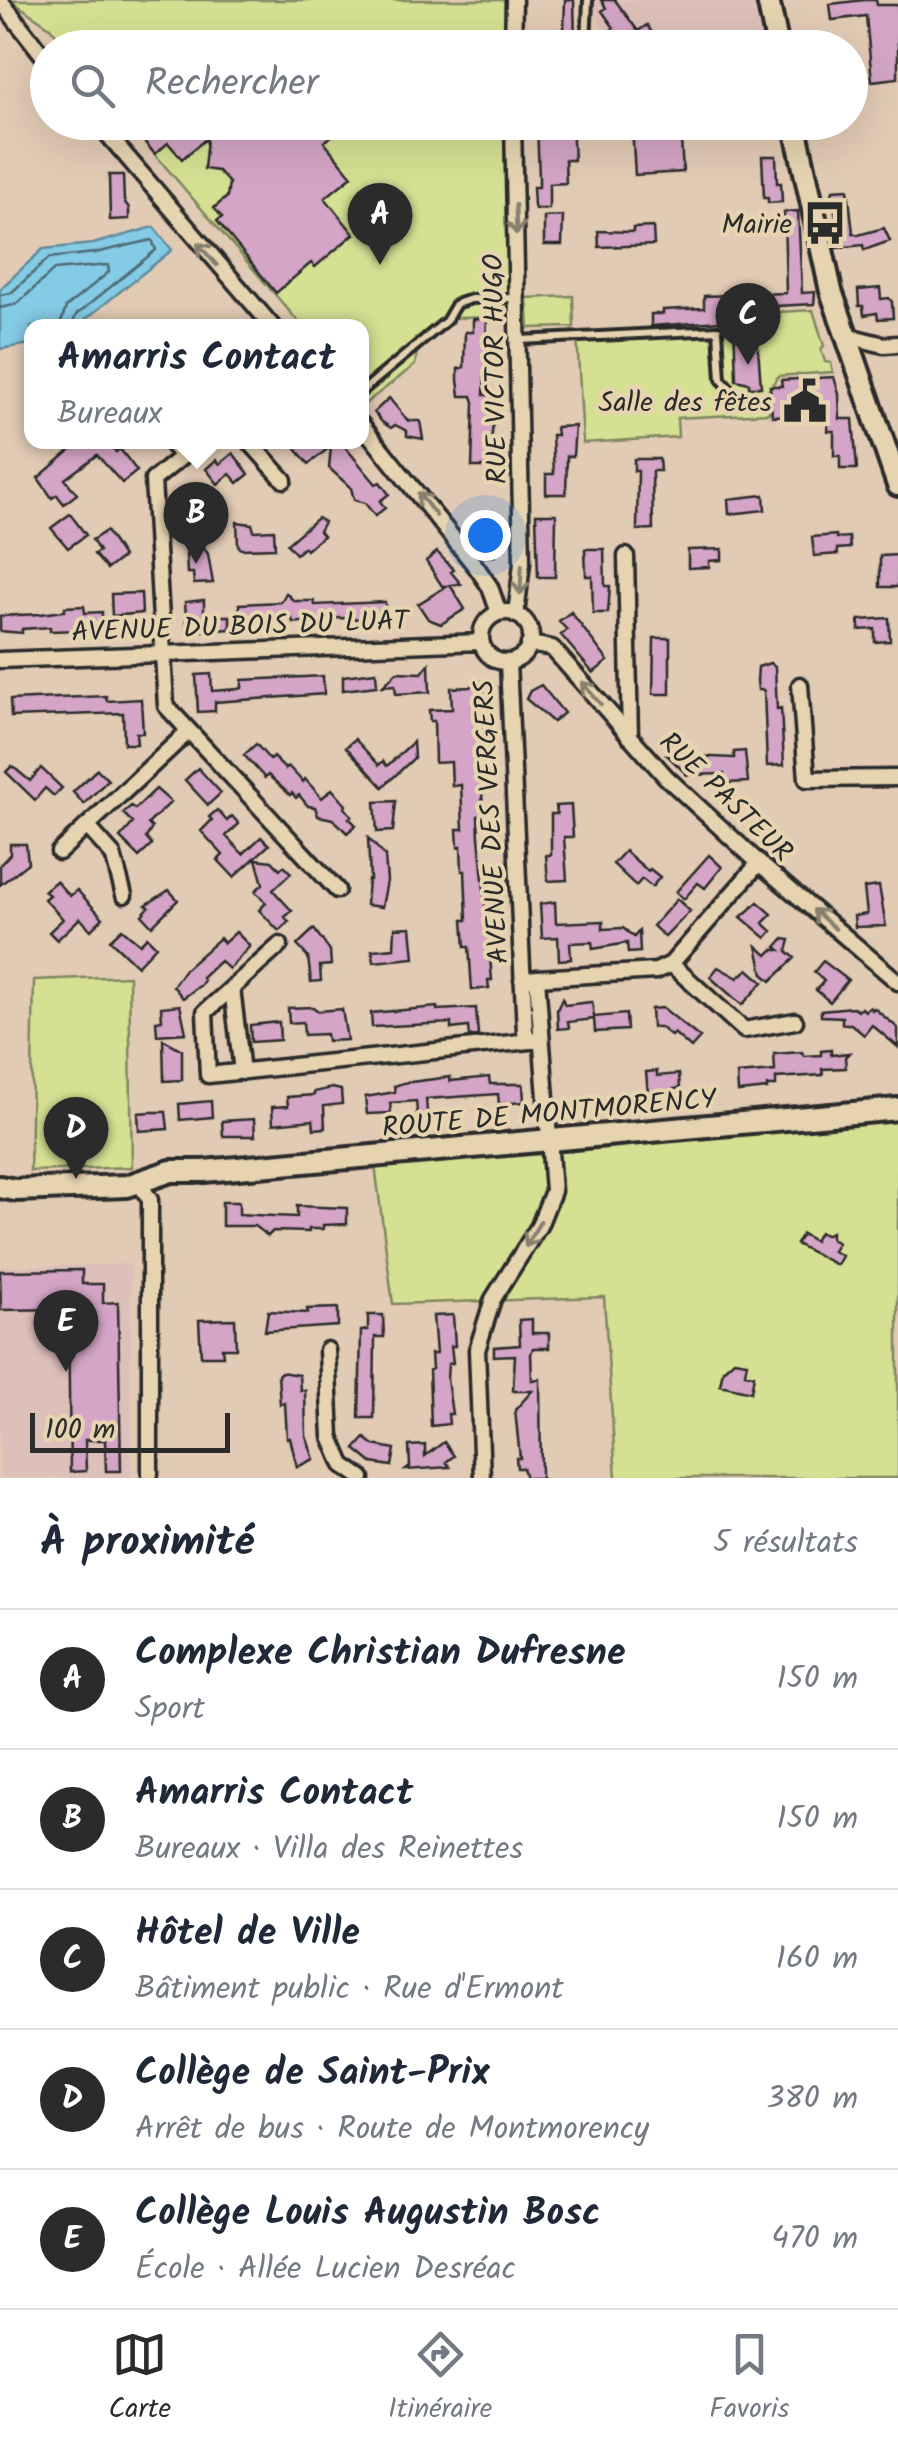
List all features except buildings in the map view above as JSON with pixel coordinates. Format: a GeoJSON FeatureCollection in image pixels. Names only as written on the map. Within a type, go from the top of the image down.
{"type":"FeatureCollection","features":[{"type":"Feature","properties":{"kind":"street"},"geometry":{"type":"LineString","coordinates":[[0,0],[30,39]]}},
{"type":"Feature","properties":{"kind":"street"},"geometry":{"type":"LineString","coordinates":[[513,30],[514,0]]}},
{"type":"Feature","properties":{"kind":"street"},"geometry":{"type":"LineString","coordinates":[[768,0],[774,30]]}},
{"type":"Feature","properties":{"kind":"street"},"geometry":{"type":"LineString","coordinates":[[112,140],[266,319]]}},
{"type":"Feature","properties":{"kind":"street","name":"RUE VICTOR HUGO"},"geometry":{"type":"LineString","coordinates":[[514,140],[522,563],[516,614]]}},
{"type":"Feature","properties":{"kind":"street"},"geometry":{"type":"LineString","coordinates":[[798,140],[844,336],[893,457],[898,485]]}},
{"type":"Feature","properties":{"kind":"street"},"geometry":{"type":"LineString","coordinates":[[844,336],[891,344]]}},
{"type":"Feature","properties":{"kind":"street"},"geometry":{"type":"LineString","coordinates":[[856,371],[891,344]]}},
{"type":"Feature","properties":{"kind":"street"},"geometry":{"type":"LineString","coordinates":[[369,434],[477,568],[499,613]]}},
{"type":"Feature","properties":{"kind":"street"},"geometry":{"type":"LineString","coordinates":[[176,449],[182,456]]}},
{"type":"Feature","properties":{"kind":"street"},"geometry":{"type":"LineString","coordinates":[[191,449],[154,480],[166,706],[337,890]]}},
{"type":"Feature","properties":{"kind":"street"},"geometry":{"type":"LineString","coordinates":[[256,449],[284,480]]}},
{"type":"Feature","properties":{"kind":"street"},"geometry":{"type":"LineString","coordinates":[[626,556],[630,737]]}},
{"type":"Feature","properties":{"kind":"street"},"geometry":{"type":"LineString","coordinates":[[499,613],[516,614],[527,624],[529,644],[522,656],[508,662],[494,659],[481,642],[486,621],[499,613]]}},
{"type":"Feature","properties":{"kind":"street","name":"AVENUE DU BOIS DU LUAT"},"geometry":{"type":"LineString","coordinates":[[0,660],[481,642]]}},
{"type":"Feature","properties":{"kind":"street","name":"RUE PASTEUR"},"geometry":{"type":"LineString","coordinates":[[529,644],[552,648],[666,777],[898,982]]}},
{"type":"Feature","properties":{"kind":"street","name":"AVENUE DES VERGERS"},"geometry":{"type":"LineString","coordinates":[[482,1478],[478,1350],[493,1299],[538,1226],[553,1190],[536,1041],[526,1032],[529,979],[508,662]]}},
{"type":"Feature","properties":{"kind":"street"},"geometry":{"type":"LineString","coordinates":[[800,686],[808,779],[898,778]]}},
{"type":"Feature","properties":{"kind":"street"},"geometry":{"type":"LineString","coordinates":[[59,852],[189,731]]}},
{"type":"Feature","properties":{"kind":"street"},"geometry":{"type":"LineString","coordinates":[[87,826],[113,856],[124,895]]}},
{"type":"Feature","properties":{"kind":"street"},"geometry":{"type":"LineString","coordinates":[[529,979],[656,971],[671,964],[759,863]]}},
{"type":"Feature","properties":{"kind":"street"},"geometry":{"type":"LineString","coordinates":[[280,944],[204,1012],[208,1075],[536,1041]]}},
{"type":"Feature","properties":{"kind":"street"},"geometry":{"type":"LineString","coordinates":[[671,964],[744,1030],[795,1021]]}},
{"type":"Feature","properties":{"kind":"street"},"geometry":{"type":"LineString","coordinates":[[232,988],[242,1072]]}},
{"type":"Feature","properties":{"kind":"street","name":"ROUTE DE MONTMORENCY"},"geometry":{"type":"LineString","coordinates":[[0,1186],[15,1190],[137,1188],[204,1171],[898,1109]]}},
{"type":"Feature","properties":{"kind":"street"},"geometry":{"type":"LineString","coordinates":[[137,1188],[150,1200],[150,1474]]}},
{"type":"Feature","properties":{"kind":"street","name":"ROUTE DE MONTMORENCY"},"geometry":{"type":"LineString","coordinates":[[0,1197],[128,1196],[137,1188]]}},
{"type":"Feature","properties":{"kind":"street"},"geometry":{"type":"LineString","coordinates":[[326,1350],[331,1437],[343,1464],[362,1478]]}},
{"type":"Feature","properties":{"kind":"lane"},"geometry":{"type":"LineString","coordinates":[[587,30],[588,0]]}},
{"type":"Feature","properties":{"kind":"lane"},"geometry":{"type":"LineString","coordinates":[[369,385],[446,321],[462,300],[518,298]]}},
{"type":"Feature","properties":{"kind":"lane"},"geometry":{"type":"LineString","coordinates":[[519,340],[718,330],[721,378],[737,397],[754,399]]}},
{"type":"Feature","properties":{"kind":"shaded area"},"geometry":{"type":"Polygon","coordinates":[[[595,0],[754,0],[761,30],[602,30],[595,0]]]}},
{"type":"Feature","properties":{"kind":"shaded area"},"geometry":{"type":"Polygon","coordinates":[[[131,1264],[131,1478],[0,1478],[0,1266],[131,1264]]]}},
{"type":"Feature","properties":{"kind":"green space"},"geometry":{"type":"Polygon","coordinates":[[[10,0],[505,0],[506,30],[50,27],[10,0]]]}},
{"type":"Feature","properties":{"kind":"green space"},"geometry":{"type":"Polygon","coordinates":[[[143,140],[507,140],[510,317],[455,318],[417,351],[415,365],[369,401],[369,319],[296,319],[143,140]]]}},
{"type":"Feature","properties":{"kind":"green space"},"geometry":{"type":"Polygon","coordinates":[[[573,296],[574,327],[529,328],[527,298],[573,296]]]}},
{"type":"Feature","properties":{"kind":"green space"},"geometry":{"type":"Polygon","coordinates":[[[813,310],[825,362],[831,363],[833,372],[778,376],[768,391],[769,413],[677,418],[678,437],[583,443],[577,335],[779,323],[779,312],[813,310]]]}},
{"type":"Feature","properties":{"kind":"green space"},"geometry":{"type":"Polygon","coordinates":[[[129,976],[132,1167],[30,1171],[34,980],[129,976]]]}},
{"type":"Feature","properties":{"kind":"green space"},"geometry":{"type":"Polygon","coordinates":[[[898,1116],[898,1478],[616,1478],[604,1297],[393,1304],[375,1165],[898,1116]]]}},
{"type":"Feature","properties":{"kind":"water"},"geometry":{"type":"Polygon","coordinates":[[[154,227],[172,250],[86,319],[24,319],[24,345],[0,349],[0,289],[43,249],[93,244],[154,227]]]}},
{"type":"Feature","properties":{"kind":"place","name":"Mairie"},"geometry":{"type":"Point","coordinates":[825,223]}},
{"type":"Feature","properties":{"kind":"place","name":"Complexe Christian Dufresne"},"geometry":{"type":"Point","coordinates":[380,265]}},
{"type":"Feature","properties":{"kind":"place","name":"Hôtel de Ville"},"geometry":{"type":"Point","coordinates":[748,365]}},
{"type":"Feature","properties":{"kind":"place","name":"Salle des fêtes"},"geometry":{"type":"Point","coordinates":[805,401]}},
{"type":"Feature","properties":{"kind":"place","name":"Amarris Contact"},"geometry":{"type":"Point","coordinates":[196,564]}},
{"type":"Feature","properties":{"kind":"place","name":"Collège de Saint-Prix"},"geometry":{"type":"Point","coordinates":[76,1179]}},
{"type":"Feature","properties":{"kind":"place","name":"Collège Louis Augustin Bosc"},"geometry":{"type":"Point","coordinates":[66,1372]}}]}
